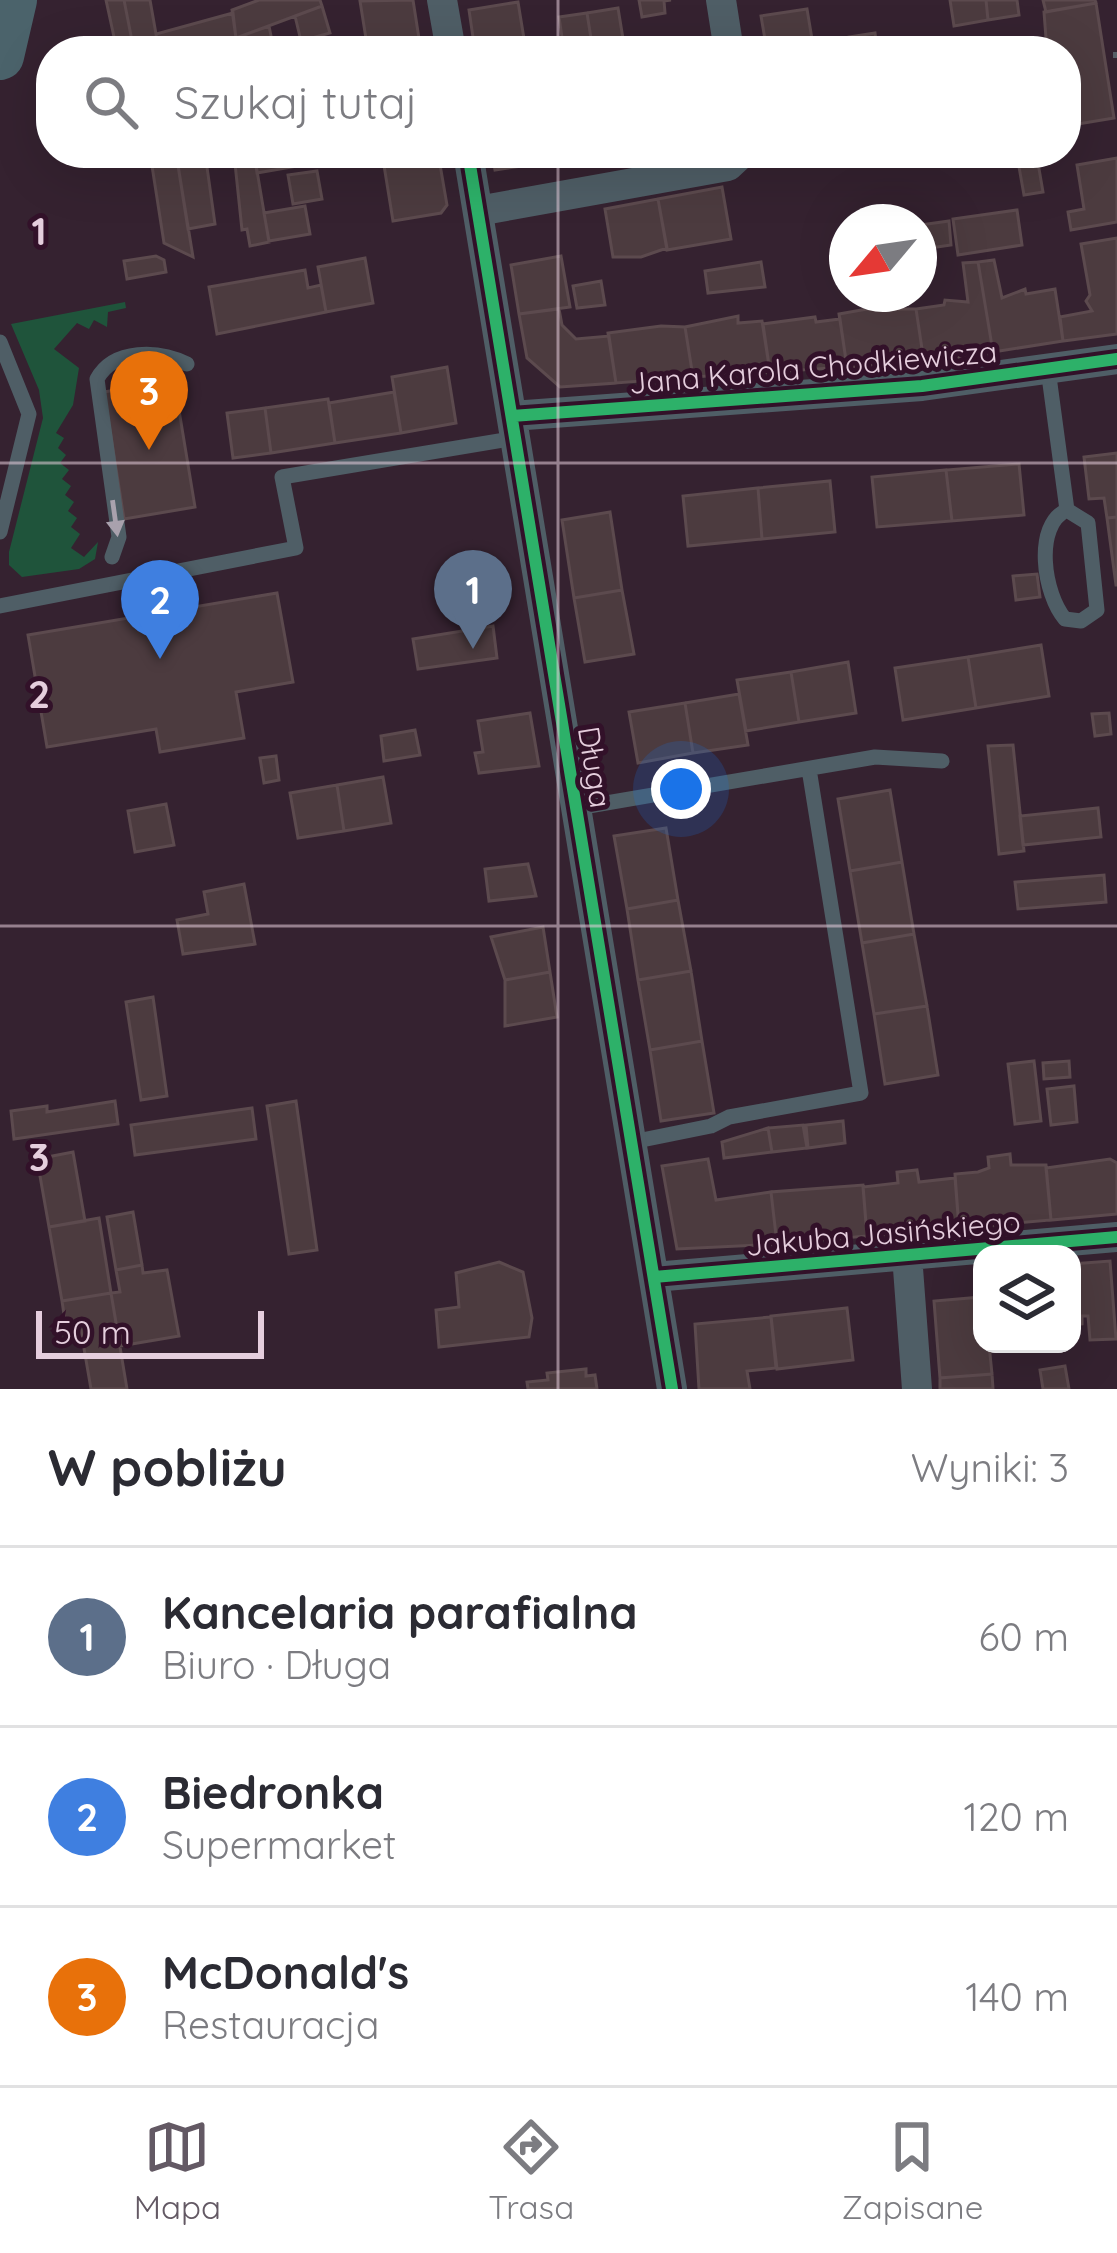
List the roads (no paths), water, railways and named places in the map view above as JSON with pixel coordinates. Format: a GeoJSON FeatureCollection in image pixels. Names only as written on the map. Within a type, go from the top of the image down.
{"type":"FeatureCollection","features":[{"type":"Feature","properties":{"kind":"main road"},"geometry":{"type":"LineString","coordinates":[[0,56],[13,0]]}},
{"type":"Feature","properties":{"kind":"street"},"geometry":{"type":"LineString","coordinates":[[442,0],[448,36]]}},
{"type":"Feature","properties":{"kind":"street"},"geometry":{"type":"LineString","coordinates":[[721,0],[727,36]]}},
{"type":"Feature","properties":{"kind":"street","name":"Długa"},"geometry":{"type":"LineString","coordinates":[[471,168],[672,1389]]}},
{"type":"Feature","properties":{"kind":"street"},"geometry":{"type":"LineString","coordinates":[[478,211],[717,168]]}},
{"type":"Feature","properties":{"kind":"street","name":"Jana Karola Chodkiewicza"},"geometry":{"type":"LineString","coordinates":[[514,427],[922,386],[1117,359]]}},
{"type":"Feature","properties":{"kind":"street","name":"Jakuba Jasińskiego"},"geometry":{"type":"LineString","coordinates":[[654,1277],[1117,1237]]}},
{"type":"Feature","properties":{"kind":"street"},"geometry":{"type":"LineString","coordinates":[[907,1255],[917,1389]]}},
{"type":"Feature","properties":{"kind":"lane"},"geometry":{"type":"LineString","coordinates":[[0,341],[29,414],[0,532]]}},
{"type":"Feature","properties":{"kind":"lane"},"geometry":{"type":"LineString","coordinates":[[112,557],[119,537],[97,379],[115,361],[148,354],[187,364]]}},
{"type":"Feature","properties":{"kind":"lane"},"geometry":{"type":"LineString","coordinates":[[1048,369],[1067,510]]}},
{"type":"Feature","properties":{"kind":"lane"},"geometry":{"type":"LineString","coordinates":[[0,606],[296,548],[282,477],[514,427]]}},
{"type":"Feature","properties":{"kind":"lane"},"geometry":{"type":"LineString","coordinates":[[1067,510],[1088,523],[1100,596],[1097,610],[1081,621],[1065,619],[1052,595],[1045,535],[1049,522],[1067,510]]}},
{"type":"Feature","properties":{"kind":"lane"},"geometry":{"type":"LineString","coordinates":[[577,808],[875,757],[942,761]]}},
{"type":"Feature","properties":{"kind":"lane"},"geometry":{"type":"LineString","coordinates":[[632,1142],[711,1126],[729,1117],[861,1093],[809,769]]}},
{"type":"Feature","properties":{"kind":"place","name":"McDonald's"},"geometry":{"type":"Point","coordinates":[149,450]}},
{"type":"Feature","properties":{"kind":"place","name":"Kancelaria parafialna"},"geometry":{"type":"Point","coordinates":[473,649]}},
{"type":"Feature","properties":{"kind":"place","name":"Biedronka"},"geometry":{"type":"Point","coordinates":[160,659]}}]}
